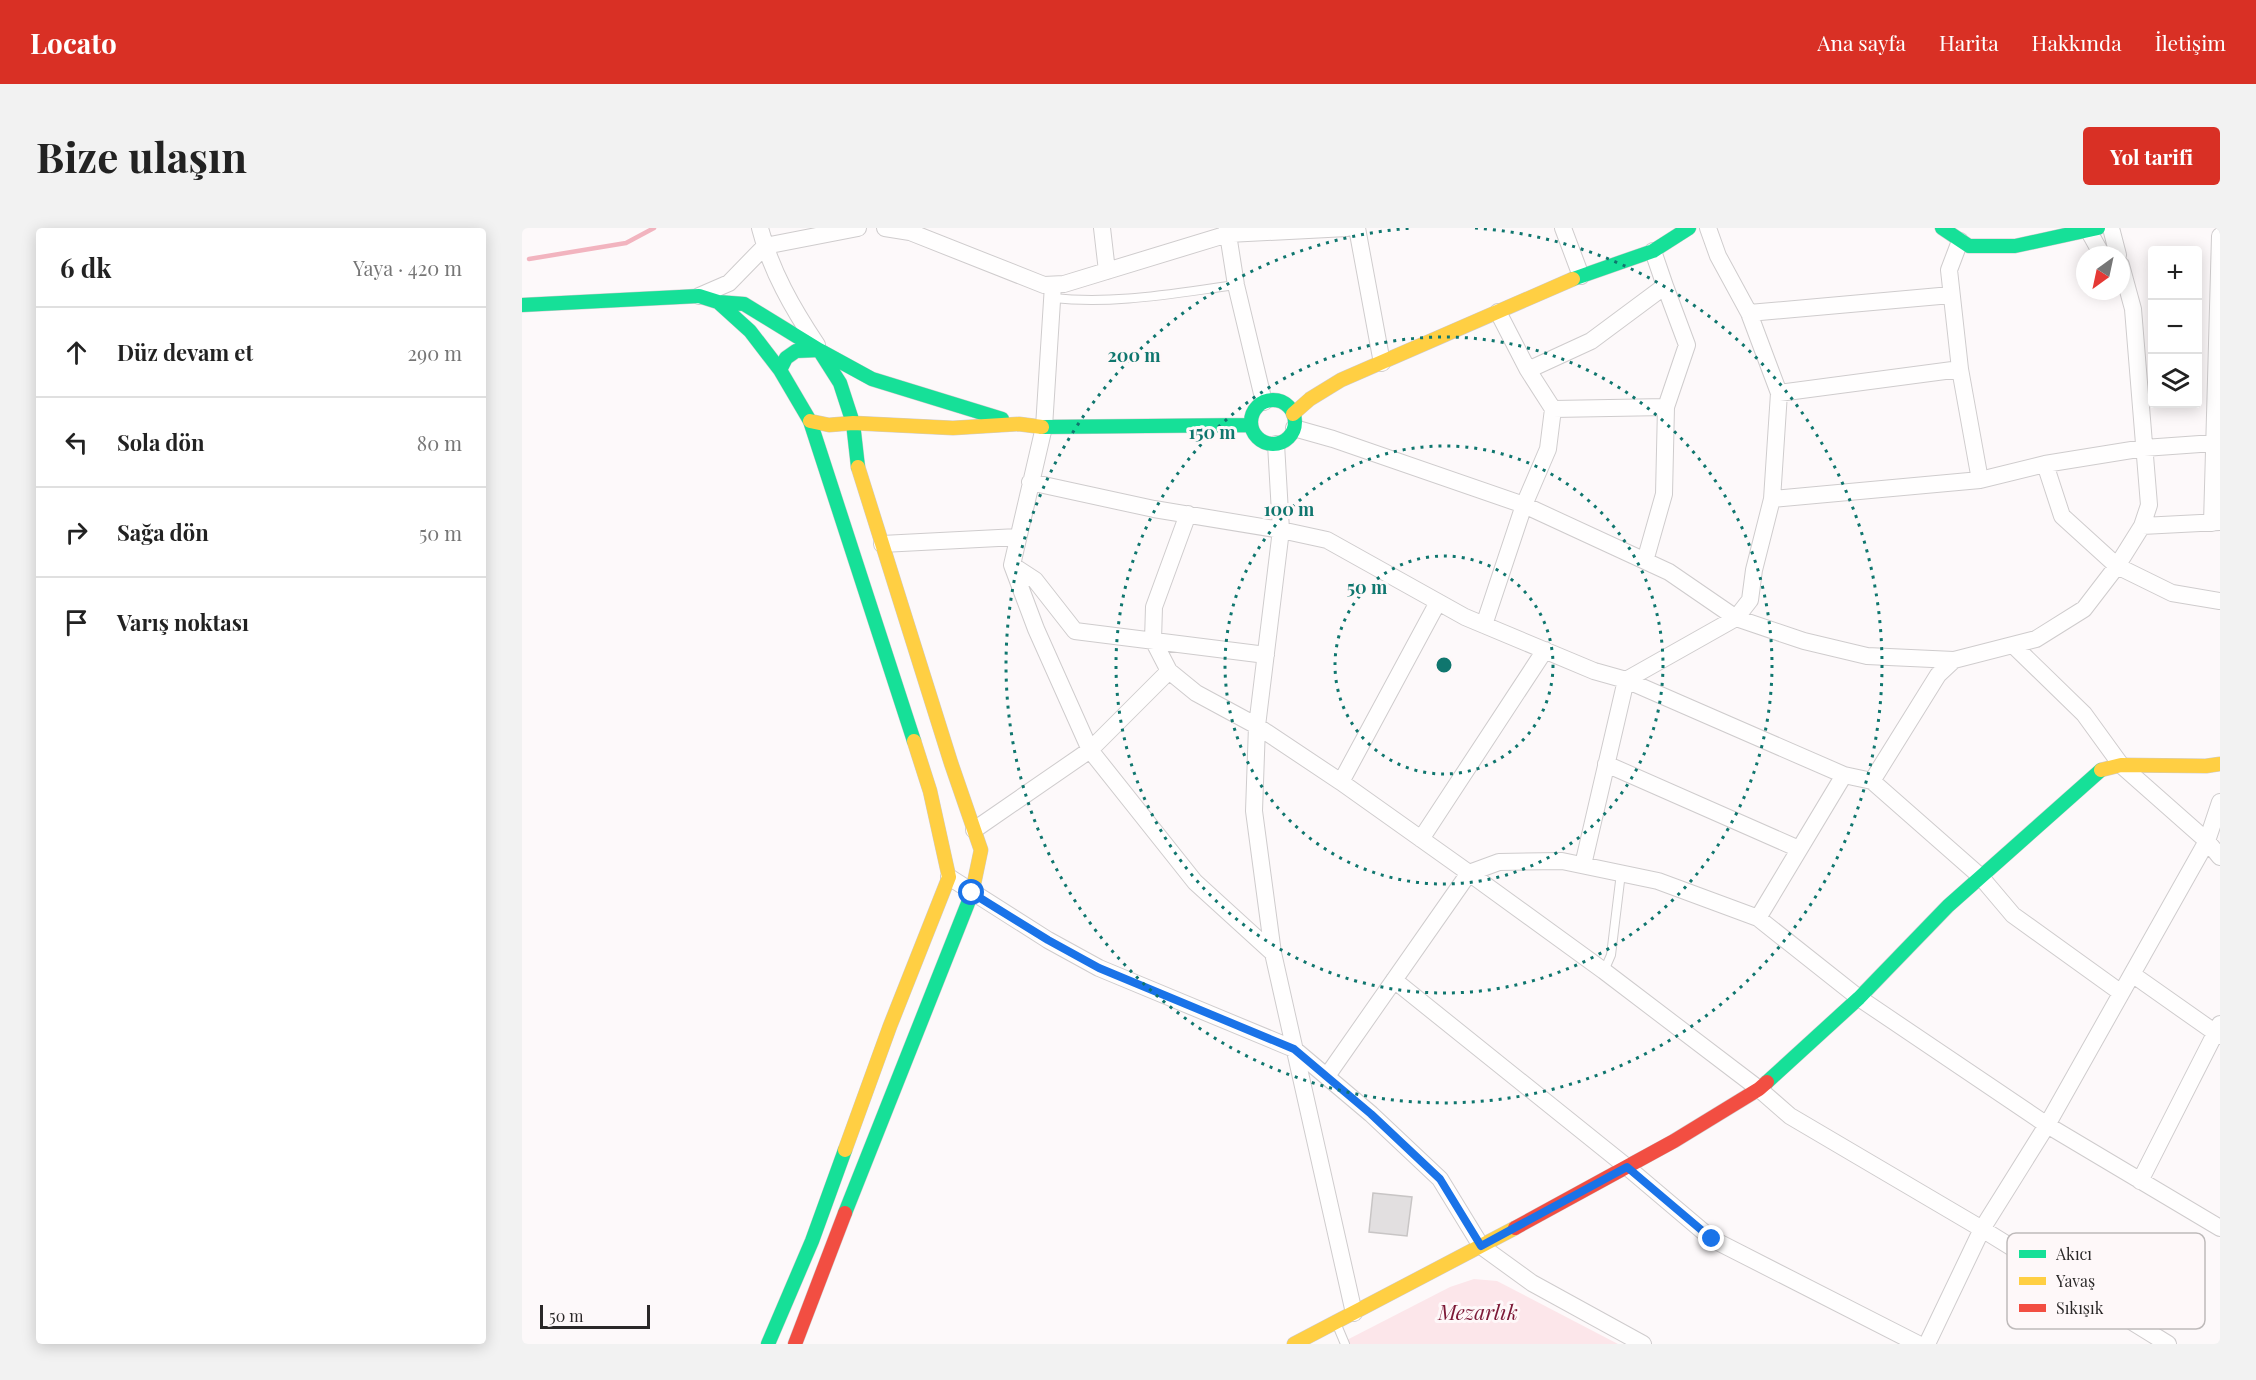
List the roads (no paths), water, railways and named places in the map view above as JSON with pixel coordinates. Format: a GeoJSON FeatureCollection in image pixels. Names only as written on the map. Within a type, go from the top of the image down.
{"type":"FeatureCollection","features":[{"type":"Feature","properties":{"kind":"street"},"geometry":{"type":"LineString","coordinates":[[760,228],[765,246],[790,305],[840,383],[853,423],[858,468],[981,850],[972,893],[913,1038],[795,1344]]}},
{"type":"Feature","properties":{"kind":"street"},"geometry":{"type":"LineString","coordinates":[[699,296],[729,283],[765,246],[858,228]]}},
{"type":"Feature","properties":{"kind":"street"},"geometry":{"type":"LineString","coordinates":[[885,228],[910,230],[1044,285],[1053,291]]}},
{"type":"Feature","properties":{"kind":"street"},"geometry":{"type":"LineString","coordinates":[[1101,228],[1107,271]]}},
{"type":"Feature","properties":{"kind":"street"},"geometry":{"type":"LineString","coordinates":[[1053,291],[1064,284],[1228,231],[1347,228]]}},
{"type":"Feature","properties":{"kind":"street"},"geometry":{"type":"LineString","coordinates":[[1357,228],[1382,363]]}},
{"type":"Feature","properties":{"kind":"street"},"geometry":{"type":"LineString","coordinates":[[1563,228],[1581,276]]}},
{"type":"Feature","properties":{"kind":"street"},"geometry":{"type":"LineString","coordinates":[[1689,228],[1653,251],[1581,276],[1334,385],[1310,399],[1293,421],[1287,438],[1276,444],[1257,437],[1251,425],[1254,412],[1264,402],[1277,401],[1289,408],[1293,421],[1333,439],[1524,505],[1669,572],[1737,618],[1804,641],[1866,656],[1954,660],[2036,639],[2084,609],[2117,566],[2142,526],[2149,505],[2133,309],[2130,298]]}},
{"type":"Feature","properties":{"kind":"street"},"geometry":{"type":"LineString","coordinates":[[1582,865],[1626,680],[1737,618],[1750,600],[1754,570],[1772,499],[1779,393],[1749,313],[1718,256],[1708,228]]}},
{"type":"Feature","properties":{"kind":"street"},"geometry":{"type":"LineString","coordinates":[[1942,228],[1968,246],[2015,246],[2091,229],[2098,246]]}},
{"type":"Feature","properties":{"kind":"street"},"geometry":{"type":"LineString","coordinates":[[2015,246],[2042,228]]}},
{"type":"Feature","properties":{"kind":"street"},"geometry":{"type":"LineString","coordinates":[[2111,228],[2116,246]]}},
{"type":"Feature","properties":{"kind":"street"},"geometry":{"type":"LineString","coordinates":[[1228,231],[1236,285],[1264,402]]}},
{"type":"Feature","properties":{"kind":"street"},"geometry":{"type":"LineString","coordinates":[[2142,526],[2216,522],[2214,442],[2220,236]]}},
{"type":"Feature","properties":{"kind":"street"},"geometry":{"type":"LineString","coordinates":[[1960,241],[1949,270],[1951,295],[1960,369],[1980,480]]}},
{"type":"Feature","properties":{"kind":"street"},"geometry":{"type":"LineString","coordinates":[[1645,561],[1664,494],[1666,407],[1687,345],[1653,251]]}},
{"type":"Feature","properties":{"kind":"street"},"geometry":{"type":"LineString","coordinates":[[1528,370],[1591,341],[1665,286]]}},
{"type":"Feature","properties":{"kind":"street"},"geometry":{"type":"LineString","coordinates":[[1053,291],[1044,427],[1012,565],[1036,629],[1090,750],[1195,882],[1273,953]]}},
{"type":"Feature","properties":{"kind":"street"},"geometry":{"type":"LineString","coordinates":[[1749,313],[1951,295]]}},
{"type":"Feature","properties":{"kind":"street"},"geometry":{"type":"LineString","coordinates":[[522,305],[699,296],[718,302],[744,304],[872,379],[1018,424]]}},
{"type":"Feature","properties":{"kind":"street"},"geometry":{"type":"LineString","coordinates":[[2128,300],[2133,309]]}},
{"type":"Feature","properties":{"kind":"street"},"geometry":{"type":"LineString","coordinates":[[718,302],[750,331],[780,370],[810,421],[930,791],[949,877],[890,1026],[812,1241],[768,1344]]}},
{"type":"Feature","properties":{"kind":"street"},"geometry":{"type":"LineString","coordinates":[[1484,625],[1524,505],[1548,449],[1553,408],[1528,370],[1498,312]]}},
{"type":"Feature","properties":{"kind":"street"},"geometry":{"type":"LineString","coordinates":[[780,370],[786,358],[796,351],[819,350]]}},
{"type":"Feature","properties":{"kind":"street"},"geometry":{"type":"LineString","coordinates":[[1779,393],[1960,369]]}},
{"type":"Feature","properties":{"kind":"street"},"geometry":{"type":"LineString","coordinates":[[1553,408],[1666,407]]}},
{"type":"Feature","properties":{"kind":"street"},"geometry":{"type":"LineString","coordinates":[[810,421],[829,425],[853,423],[953,428],[1018,424],[1044,427],[1251,425]]}},
{"type":"Feature","properties":{"kind":"street"},"geometry":{"type":"LineString","coordinates":[[1772,499],[1980,480],[2045,464],[2144,448],[2214,442]]}},
{"type":"Feature","properties":{"kind":"street"},"geometry":{"type":"LineString","coordinates":[[1276,444],[1281,530],[1257,726],[1254,811],[1273,953],[1354,1313]]}},
{"type":"Feature","properties":{"kind":"street"},"geometry":{"type":"LineString","coordinates":[[2045,464],[2062,516],[2117,566],[2172,593],[2218,601],[2220,618]]}},
{"type":"Feature","properties":{"kind":"street"},"geometry":{"type":"LineString","coordinates":[[1030,482],[1327,540],[1484,625],[1594,671],[1626,680],[1844,775],[1872,781],[1980,876],[2013,915],[2120,992]]}},
{"type":"Feature","properties":{"kind":"street"},"geometry":{"type":"LineString","coordinates":[[1188,514],[1154,607],[1153,640],[1169,671],[1196,693],[1257,726],[1341,782],[1469,873],[1604,971],[1759,1089],[1790,1116],[2007,1244]]}},
{"type":"Feature","properties":{"kind":"street"},"geometry":{"type":"LineString","coordinates":[[882,544],[1018,537]]}},
{"type":"Feature","properties":{"kind":"street"},"geometry":{"type":"LineString","coordinates":[[1012,565],[1035,580],[1075,631],[1266,655]]}},
{"type":"Feature","properties":{"kind":"street"},"geometry":{"type":"LineString","coordinates":[[1341,782],[1438,602]]}},
{"type":"Feature","properties":{"kind":"street"},"geometry":{"type":"LineString","coordinates":[[2013,645],[2084,714],[2121,765],[2207,841],[2220,857]]}},
{"type":"Feature","properties":{"kind":"street"},"geometry":{"type":"LineString","coordinates":[[1421,839],[1545,650]]}},
{"type":"Feature","properties":{"kind":"street"},"geometry":{"type":"LineString","coordinates":[[1872,781],[1938,675],[1954,660]]}},
{"type":"Feature","properties":{"kind":"street"},"geometry":{"type":"LineString","coordinates":[[974,830],[1090,750],[1169,671]]}},
{"type":"Feature","properties":{"kind":"street"},"geometry":{"type":"LineString","coordinates":[[1606,764],[1799,849]]}},
{"type":"Feature","properties":{"kind":"street"},"geometry":{"type":"LineString","coordinates":[[1294,1344],[1674,1142],[1759,1089],[1858,998],[1980,876],[2100,770],[2121,765],[2206,766],[2220,764]]}},
{"type":"Feature","properties":{"kind":"street"},"geometry":{"type":"LineString","coordinates":[[1758,918],[1844,775]]}},
{"type":"Feature","properties":{"kind":"street"},"geometry":{"type":"LineString","coordinates":[[1927,1344],[1982,1229],[2047,1125],[2207,841],[2220,801]]}},
{"type":"Feature","properties":{"kind":"street"},"geometry":{"type":"LineString","coordinates":[[1327,1076],[1469,873],[1499,862],[1562,861],[1658,881],[1758,918],[1858,998],[2047,1125],[2220,1228]]}},
{"type":"Feature","properties":{"kind":"street"},"geometry":{"type":"LineString","coordinates":[[949,877],[1048,940],[1099,968],[1294,1049],[1371,1114],[1440,1179],[1481,1246],[1532,1283],[1643,1344]]}},
{"type":"Feature","properties":{"kind":"street"},"geometry":{"type":"LineString","coordinates":[[2132,974],[2218,1031],[2140,1181]]}},
{"type":"Feature","properties":{"kind":"street"},"geometry":{"type":"LineString","coordinates":[[1394,980],[1627,1167],[1712,1239],[1918,1344]]}},
{"type":"Feature","properties":{"kind":"street"},"geometry":{"type":"LineString","coordinates":[[2144,1329],[2168,1344]]}},
{"type":"Feature","properties":{"kind":"lane"},"geometry":{"type":"LineString","coordinates":[[1053,291],[1076,301],[1133,299],[1236,285]]}},
{"type":"Feature","properties":{"kind":"lane"},"geometry":{"type":"LineString","coordinates":[[1604,971],[1611,955],[1621,873]]}},
{"type":"Feature","properties":{"kind":"lane"},"geometry":{"type":"LineString","coordinates":[[1336,1322],[1345,1344]]}},
{"type":"Feature","properties":{"kind":"waterway"},"geometry":{"type":"LineString","coordinates":[[529,259],[626,243],[654,228]]}},
{"type":"Feature","properties":{"kind":"park label","name":"Mezarlık"},"geometry":{"type":"Point","coordinates":[1478,1311]}}]}
